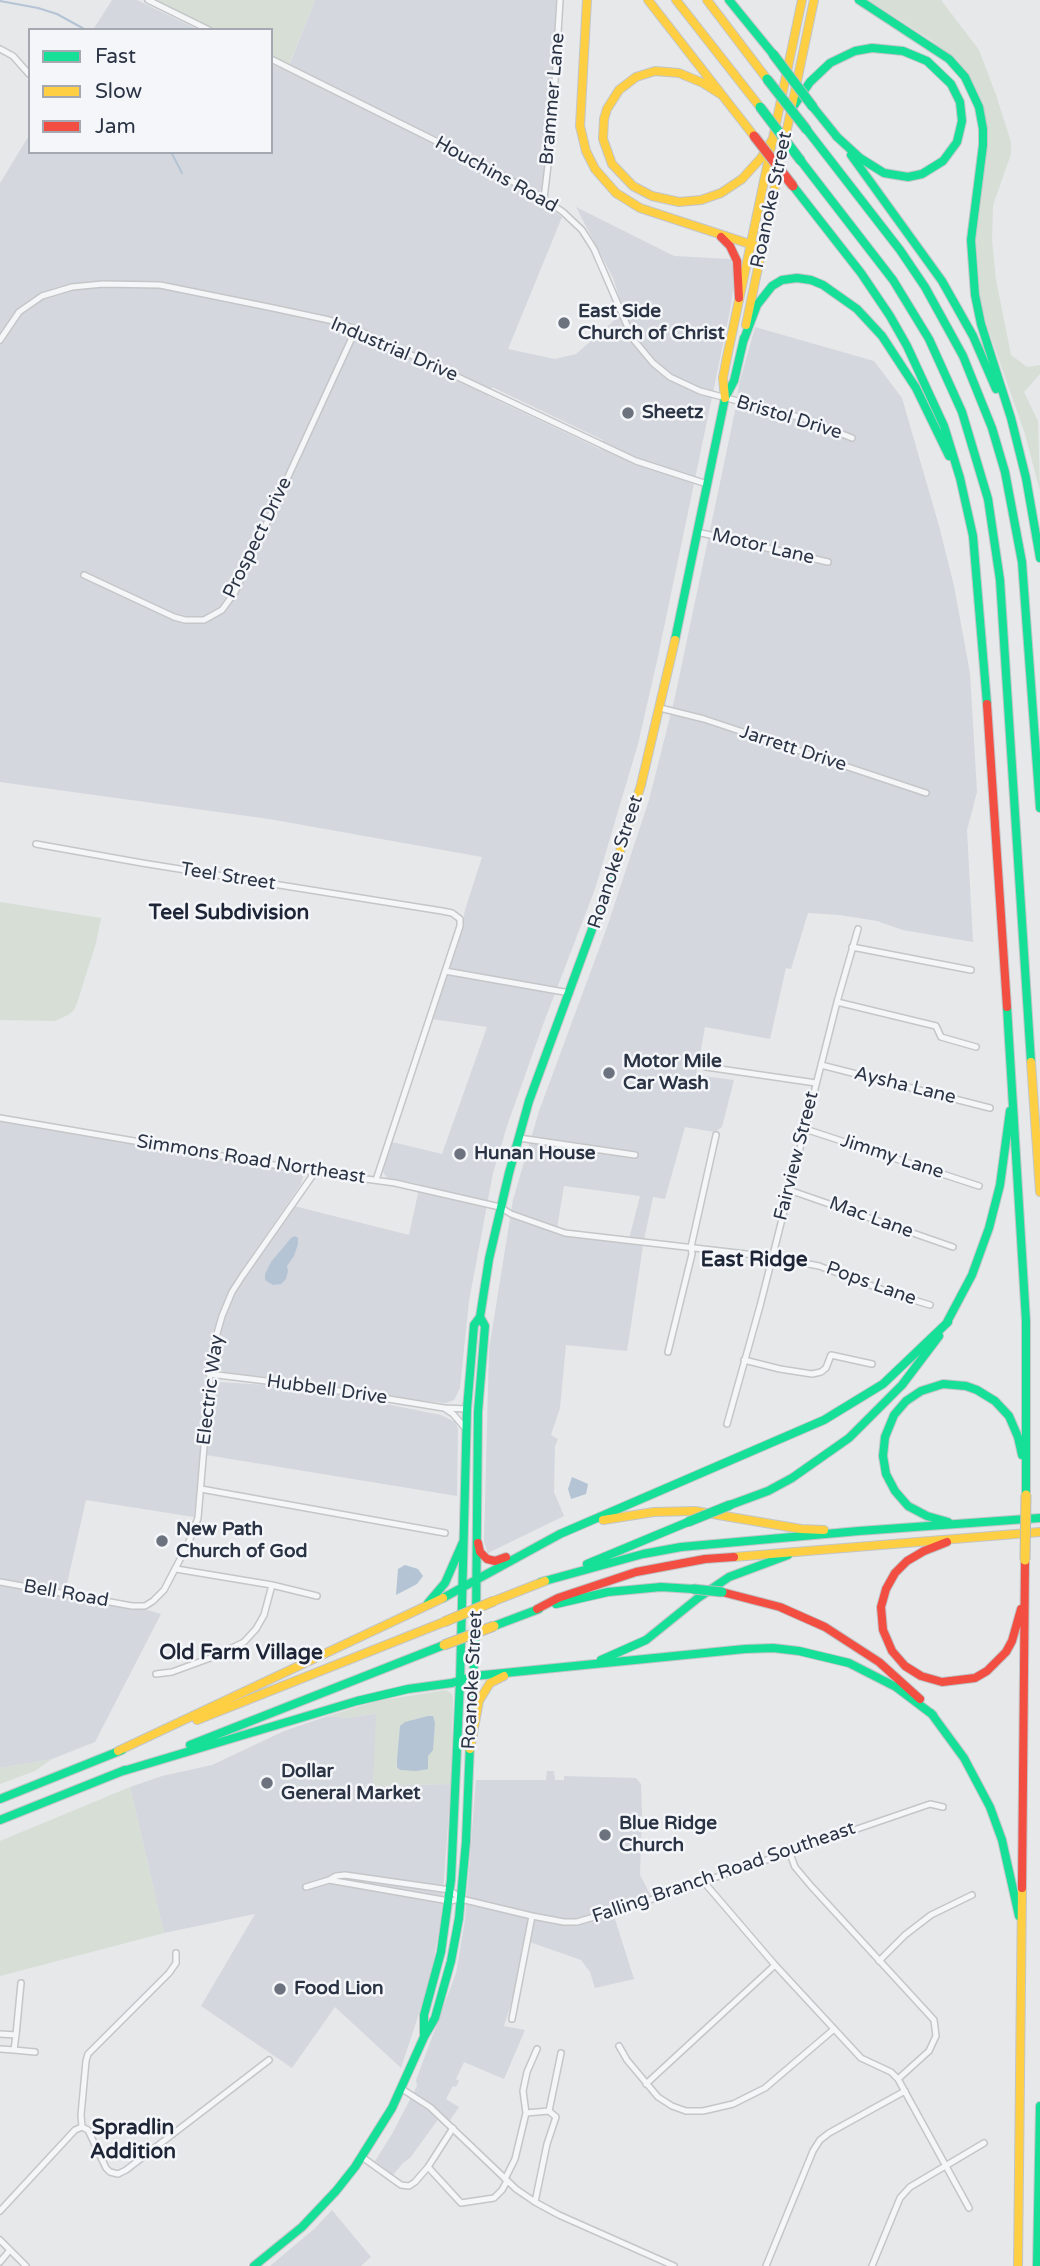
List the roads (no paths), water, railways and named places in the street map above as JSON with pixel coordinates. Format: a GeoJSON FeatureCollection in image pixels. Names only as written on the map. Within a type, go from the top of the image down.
{"type":"FeatureCollection","features":[{"type":"Feature","properties":{"kind":"main road"},"geometry":{"type":"LineString","coordinates":[[587,0],[580,126],[586,151],[595,169],[608,186],[632,204],[656,215],[762,248]]}},
{"type":"Feature","properties":{"kind":"main road"},"geometry":{"type":"LineString","coordinates":[[648,0],[860,273],[899,331],[934,403],[960,478],[972,536],[978,583],[1013,1089],[1026,1321],[1018,2266]]}},
{"type":"Feature","properties":{"kind":"main road"},"geometry":{"type":"LineString","coordinates":[[676,0],[893,280],[929,339],[962,412],[976,454],[988,499],[1000,580],[1040,1192]]}},
{"type":"Feature","properties":{"kind":"main road"},"geometry":{"type":"LineString","coordinates":[[707,0],[894,242],[925,287],[963,356],[992,428],[1013,505],[1022,562],[1040,808]]}},
{"type":"Feature","properties":{"kind":"main road"},"geometry":{"type":"LineString","coordinates":[[729,0],[920,248],[956,304],[991,377],[1020,453]]}},
{"type":"Feature","properties":{"kind":"main road","name":"Roanoke Street"},"geometry":{"type":"LineString","coordinates":[[725,398],[723,378],[738,298],[802,0]]}},
{"type":"Feature","properties":{"kind":"main road","name":"Roanoke Street"},"geometry":{"type":"LineString","coordinates":[[254,2266],[288,2240],[317,2212],[362,2157],[402,2089],[435,2018],[451,1961],[461,1899],[474,1676],[478,1412],[485,1326],[481,1317],[489,1259],[500,1207],[530,1101],[621,850],[641,785],[660,708],[725,398],[734,381],[743,342],[814,0]]}},
{"type":"Feature","properties":{"kind":"main road"},"geometry":{"type":"LineString","coordinates":[[859,0],[949,59],[965,77],[979,107],[983,145],[972,226],[973,281],[981,324],[1020,453],[1032,503],[1040,558]]}},
{"type":"Feature","properties":{"kind":"main road"},"geometry":{"type":"LineString","coordinates":[[790,110],[810,82],[830,63],[855,51],[872,48],[902,51],[927,61],[951,84],[960,102],[962,121],[957,142],[943,161],[922,174],[908,177],[884,173],[860,158],[836,136]]}},
{"type":"Feature","properties":{"kind":"main road"},"geometry":{"type":"LineString","coordinates":[[722,95],[680,73],[655,71],[636,77],[619,90],[604,118],[603,139],[612,164],[633,186],[652,196],[680,202],[701,200],[721,193],[743,178],[761,158],[772,140]]}},
{"type":"Feature","properties":{"kind":"main road"},"geometry":{"type":"LineString","coordinates":[[720,236],[730,246],[737,261],[738,298]]}},
{"type":"Feature","properties":{"kind":"main road"},"geometry":{"type":"LineString","coordinates":[[743,342],[757,304],[772,286],[797,278],[811,279],[823,285],[857,309],[882,337],[916,388],[960,478]]}},
{"type":"Feature","properties":{"kind":"main road"},"geometry":{"type":"LineString","coordinates":[[0,1799],[768,1491],[792,1478],[849,1438],[876,1413],[902,1385],[948,1322],[972,1275],[995,1208],[1013,1089]]}},
{"type":"Feature","properties":{"kind":"main road","name":"Roanoke Street"},"geometry":{"type":"LineString","coordinates":[[424,2037],[424,2015],[441,1952],[450,1890],[460,1681],[467,1409],[474,1325],[481,1317]]}},
{"type":"Feature","properties":{"kind":"main road"},"geometry":{"type":"LineString","coordinates":[[118,1751],[423,1608],[521,1554],[587,1523],[824,1420],[863,1398],[902,1368],[948,1322]]}},
{"type":"Feature","properties":{"kind":"main road"},"geometry":{"type":"LineString","coordinates":[[471,1357],[474,1366],[472,1402],[478,1412]]}},
{"type":"Feature","properties":{"kind":"main road"},"geometry":{"type":"LineString","coordinates":[[960,1524],[917,1512],[901,1499],[888,1480],[883,1462],[885,1437],[894,1415],[906,1401],[921,1391],[943,1384],[966,1386],[986,1395],[1003,1408],[1014,1426],[1026,1471]]}},
{"type":"Feature","properties":{"kind":"main road"},"geometry":{"type":"LineString","coordinates":[[467,1409],[473,1418],[473,1460],[478,1473]]}},
{"type":"Feature","properties":{"kind":"main road"},"geometry":{"type":"LineString","coordinates":[[587,1523],[632,1514],[685,1511],[727,1515],[802,1530],[859,1531]]}},
{"type":"Feature","properties":{"kind":"main road"},"geometry":{"type":"LineString","coordinates":[[541,1582],[632,1557],[681,1548],[859,1531],[1040,1518]]}},
{"type":"Feature","properties":{"kind":"main road"},"geometry":{"type":"LineString","coordinates":[[0,1820],[495,1626],[558,1598],[636,1572],[705,1559],[1040,1532]]}},
{"type":"Feature","properties":{"kind":"main road"},"geometry":{"type":"LineString","coordinates":[[958,1538],[913,1557],[895,1573],[886,1588],[881,1606],[883,1630],[892,1651],[905,1666],[921,1676],[942,1682],[964,1681],[988,1671],[998,1662],[1012,1641],[1025,1594]]}},
{"type":"Feature","properties":{"kind":"main road"},"geometry":{"type":"LineString","coordinates":[[423,1608],[445,1583],[456,1564],[463,1542]]}},
{"type":"Feature","properties":{"kind":"main road"},"geometry":{"type":"LineString","coordinates":[[478,1543],[483,1555],[490,1560],[521,1554]]}},
{"type":"Feature","properties":{"kind":"main road"},"geometry":{"type":"LineString","coordinates":[[583,1667],[615,1656],[646,1640],[729,1577],[806,1550]]}},
{"type":"Feature","properties":{"kind":"main road"},"geometry":{"type":"LineString","coordinates":[[537,1609],[608,1592],[661,1587],[722,1592],[780,1607],[825,1627],[879,1661],[911,1689],[933,1715],[973,1774],[996,1823],[1007,1858],[1022,1930]]}},
{"type":"Feature","properties":{"kind":"main road"},"geometry":{"type":"LineString","coordinates":[[120,1772],[357,1701],[408,1689],[460,1681],[474,1676],[744,1649],[799,1651],[849,1662],[896,1687],[933,1715]]}},
{"type":"Feature","properties":{"kind":"main road"},"geometry":{"type":"LineString","coordinates":[[470,1749],[479,1701],[484,1689],[507,1674]]}},
{"type":"Feature","properties":{"kind":"main road"},"geometry":{"type":"LineString","coordinates":[[1037,2266],[1040,2106]]}},
{"type":"Feature","properties":{"kind":"street"},"geometry":{"type":"LineString","coordinates":[[148,0],[205,28]]}},
{"type":"Feature","properties":{"kind":"street","name":"Brammer Lane"},"geometry":{"type":"LineString","coordinates":[[544,199],[552,131],[561,0]]}},
{"type":"Feature","properties":{"kind":"street"},"geometry":{"type":"LineString","coordinates":[[0,49],[13,56],[28,73]]}},
{"type":"Feature","properties":{"kind":"street","name":"Houchins Road"},"geometry":{"type":"LineString","coordinates":[[273,61],[474,160],[544,199],[577,225],[594,249],[626,326],[646,356],[680,383],[725,398]]}},
{"type":"Feature","properties":{"kind":"street","name":"Industrial Drive"},"geometry":{"type":"LineString","coordinates":[[0,340],[19,312],[42,296],[72,287],[103,284],[160,285],[273,307],[356,329],[634,459],[707,484]]}},
{"type":"Feature","properties":{"kind":"street","name":"Prospect Drive"},"geometry":{"type":"LineString","coordinates":[[84,575],[185,620],[204,620],[222,610],[235,592],[356,329]]}},
{"type":"Feature","properties":{"kind":"street","name":"Bristol Drive"},"geometry":{"type":"LineString","coordinates":[[725,398],[802,418],[852,438]]}},
{"type":"Feature","properties":{"kind":"street","name":"Motor Lane"},"geometry":{"type":"LineString","coordinates":[[697,531],[828,562]]}},
{"type":"Feature","properties":{"kind":"street","name":"Jarrett Drive"},"geometry":{"type":"LineString","coordinates":[[660,708],[704,719],[926,793]]}},
{"type":"Feature","properties":{"kind":"street","name":"Teel Street"},"geometry":{"type":"LineString","coordinates":[[37,844],[452,913],[460,919],[460,926],[445,971]]}},
{"type":"Feature","properties":{"kind":"street","name":"Fairview Street"},"geometry":{"type":"LineString","coordinates":[[727,1424],[760,1306],[837,1002],[859,929]]}},
{"type":"Feature","properties":{"kind":"street"},"geometry":{"type":"LineString","coordinates":[[852,947],[971,971]]}},
{"type":"Feature","properties":{"kind":"street"},"geometry":{"type":"LineString","coordinates":[[376,1180],[445,971],[570,993]]}},
{"type":"Feature","properties":{"kind":"street"},"geometry":{"type":"LineString","coordinates":[[837,1002],[936,1026],[941,1037],[976,1046]]}},
{"type":"Feature","properties":{"kind":"street","name":"Aysha Lane"},"geometry":{"type":"LineString","coordinates":[[821,1065],[990,1108]]}},
{"type":"Feature","properties":{"kind":"street"},"geometry":{"type":"LineString","coordinates":[[706,1067],[816,1083]]}},
{"type":"Feature","properties":{"kind":"street","name":"Simmons Road Northeast"},"geometry":{"type":"LineString","coordinates":[[0,1118],[431,1190],[500,1207],[511,1214],[565,1233],[691,1247]]}},
{"type":"Feature","properties":{"kind":"street","name":"Jimmy Lane"},"geometry":{"type":"LineString","coordinates":[[804,1129],[979,1186]]}},
{"type":"Feature","properties":{"kind":"street"},"geometry":{"type":"LineString","coordinates":[[668,1352],[692,1254],[691,1247],[716,1135]]}},
{"type":"Feature","properties":{"kind":"street"},"geometry":{"type":"LineString","coordinates":[[519,1139],[635,1155]]}},
{"type":"Feature","properties":{"kind":"street","name":"Electric Way"},"geometry":{"type":"LineString","coordinates":[[132,1606],[145,1606],[164,1590],[195,1528],[201,1489],[209,1374],[216,1334],[232,1292],[315,1172]]}},
{"type":"Feature","properties":{"kind":"street","name":"Mac Lane"},"geometry":{"type":"LineString","coordinates":[[789,1190],[953,1247]]}},
{"type":"Feature","properties":{"kind":"street","name":"Pops Lane"},"geometry":{"type":"LineString","coordinates":[[691,1247],[819,1266],[930,1305]]}},
{"type":"Feature","properties":{"kind":"street"},"geometry":{"type":"LineString","coordinates":[[744,1360],[812,1374],[826,1368],[831,1355],[872,1364]]}},
{"type":"Feature","properties":{"kind":"street","name":"Hubbell Drive"},"geometry":{"type":"LineString","coordinates":[[209,1374],[308,1386],[444,1408],[467,1409]]}},
{"type":"Feature","properties":{"kind":"street"},"geometry":{"type":"LineString","coordinates":[[444,1408],[466,1429]]}},
{"type":"Feature","properties":{"kind":"street"},"geometry":{"type":"LineString","coordinates":[[201,1489],[445,1533]]}},
{"type":"Feature","properties":{"kind":"street"},"geometry":{"type":"LineString","coordinates":[[176,1569],[272,1585],[317,1597]]}},
{"type":"Feature","properties":{"kind":"street","name":"Bell Road"},"geometry":{"type":"LineString","coordinates":[[0,1582],[132,1606]]}},
{"type":"Feature","properties":{"kind":"street"},"geometry":{"type":"LineString","coordinates":[[156,1674],[172,1672],[203,1661],[244,1642],[264,1615],[272,1585]]}},
{"type":"Feature","properties":{"kind":"street","name":"Falling Branch Road Southeast"},"geometry":{"type":"LineString","coordinates":[[461,1899],[564,1922],[591,1919],[929,1804],[943,1807]]}},
{"type":"Feature","properties":{"kind":"street"},"geometry":{"type":"LineString","coordinates":[[789,1852],[795,1867],[934,2020],[936,2036],[929,2051],[898,2079]]}},
{"type":"Feature","properties":{"kind":"street"},"geometry":{"type":"LineString","coordinates":[[306,1887],[345,1875],[450,1890],[461,1899]]}},
{"type":"Feature","properties":{"kind":"street"},"geometry":{"type":"LineString","coordinates":[[329,1880],[449,1901],[461,1899]]}},
{"type":"Feature","properties":{"kind":"street"},"geometry":{"type":"LineString","coordinates":[[703,1881],[861,2059],[891,2072],[898,2079],[969,2208]]}},
{"type":"Feature","properties":{"kind":"street"},"geometry":{"type":"LineString","coordinates":[[879,1961],[905,1935],[931,1915],[972,1895]]}},
{"type":"Feature","properties":{"kind":"street"},"geometry":{"type":"LineString","coordinates":[[512,2019],[532,1916]]}},
{"type":"Feature","properties":{"kind":"street"},"geometry":{"type":"LineString","coordinates":[[176,1953],[176,1963],[169,1973],[88,2054],[80,2115],[82,2126],[88,2130],[106,2168],[118,2174],[126,2170],[269,2060]]}},
{"type":"Feature","properties":{"kind":"street"},"geometry":{"type":"LineString","coordinates":[[646,2084],[775,1965]]}},
{"type":"Feature","properties":{"kind":"street"},"geometry":{"type":"LineString","coordinates":[[14,2050],[21,1983]]}},
{"type":"Feature","properties":{"kind":"street"},"geometry":{"type":"LineString","coordinates":[[619,2046],[657,2097],[686,2111],[702,2111],[733,2104],[765,2088],[833,2030]]}},
{"type":"Feature","properties":{"kind":"street"},"geometry":{"type":"LineString","coordinates":[[0,2034],[16,2035]]}},
{"type":"Feature","properties":{"kind":"street"},"geometry":{"type":"LineString","coordinates":[[0,2049],[35,2052]]}},
{"type":"Feature","properties":{"kind":"street"},"geometry":{"type":"LineString","coordinates":[[428,2167],[461,2203],[494,2198],[502,2190],[515,2159],[526,2113],[523,2091],[527,2072],[537,2049]]}},
{"type":"Feature","properties":{"kind":"street"},"geometry":{"type":"LineString","coordinates":[[549,2111],[561,2053]]}},
{"type":"Feature","properties":{"kind":"street"},"geometry":{"type":"LineString","coordinates":[[402,2089],[430,2107],[506,2180],[535,2202],[674,2266]]}},
{"type":"Feature","properties":{"kind":"street"},"geometry":{"type":"LineString","coordinates":[[766,2266],[813,2151],[820,2140],[905,2091]]}},
{"type":"Feature","properties":{"kind":"street"},"geometry":{"type":"LineString","coordinates":[[526,2113],[549,2111],[556,2117],[547,2144],[535,2202]]}},
{"type":"Feature","properties":{"kind":"street"},"geometry":{"type":"LineString","coordinates":[[0,2211],[75,2130],[82,2126]]}},
{"type":"Feature","properties":{"kind":"street"},"geometry":{"type":"LineString","coordinates":[[362,2157],[401,2185],[409,2186],[428,2167],[453,2128]]}},
{"type":"Feature","properties":{"kind":"street"},"geometry":{"type":"LineString","coordinates":[[872,2266],[900,2198],[910,2187],[984,2143]]}},
{"type":"Feature","properties":{"kind":"street"},"geometry":{"type":"LineString","coordinates":[[0,2240],[26,2266]]}},
{"type":"Feature","properties":{"kind":"street"},"geometry":{"type":"LineString","coordinates":[[0,2262],[10,2250]]}},
{"type":"Feature","properties":{"kind":"water"},"geometry":{"type":"Polygon","coordinates":[[[295,1236],[298,1238],[298,1244],[287,1266],[286,1279],[281,1284],[273,1285],[265,1280],[265,1274],[271,1262],[295,1236]]]}},
{"type":"Feature","properties":{"kind":"water"},"geometry":{"type":"Polygon","coordinates":[[[572,1477],[588,1484],[586,1494],[571,1499],[568,1489],[572,1477]]]}},
{"type":"Feature","properties":{"kind":"water"},"geometry":{"type":"Polygon","coordinates":[[[405,1565],[418,1569],[423,1576],[417,1584],[396,1595],[398,1569],[405,1565]]]}},
{"type":"Feature","properties":{"kind":"water"},"geometry":{"type":"Polygon","coordinates":[[[433,1716],[435,1723],[428,1769],[400,1770],[397,1760],[400,1726],[433,1716]]]}},
{"type":"Feature","properties":{"kind":"waterway"},"geometry":{"type":"LineString","coordinates":[[0,1],[57,14],[82,28]]}},
{"type":"Feature","properties":{"kind":"waterway"},"geometry":{"type":"LineString","coordinates":[[172,154],[182,173]]}},
{"type":"Feature","properties":{"kind":"place","name":"East Side Church of Christ"},"geometry":{"type":"Point","coordinates":[564,323]}},
{"type":"Feature","properties":{"kind":"place","name":"Sheetz"},"geometry":{"type":"Point","coordinates":[628,413]}},
{"type":"Feature","properties":{"kind":"place","name":"Motor Mile Car Wash"},"geometry":{"type":"Point","coordinates":[609,1073]}},
{"type":"Feature","properties":{"kind":"place","name":"Hunan House"},"geometry":{"type":"Point","coordinates":[460,1154]}},
{"type":"Feature","properties":{"kind":"place","name":"New Path Church of God"},"geometry":{"type":"Point","coordinates":[162,1541]}},
{"type":"Feature","properties":{"kind":"place","name":"Dollar General Market"},"geometry":{"type":"Point","coordinates":[267,1783]}},
{"type":"Feature","properties":{"kind":"place","name":"Blue Ridge Church"},"geometry":{"type":"Point","coordinates":[605,1835]}},
{"type":"Feature","properties":{"kind":"place","name":"Food Lion"},"geometry":{"type":"Point","coordinates":[280,1989]}},
{"type":"Feature","properties":{"kind":"district","name":"Teel Subdivision"},"geometry":{"type":"Point","coordinates":[229,913]}},
{"type":"Feature","properties":{"kind":"district","name":"East Ridge"},"geometry":{"type":"Point","coordinates":[754,1260]}},
{"type":"Feature","properties":{"kind":"district","name":"Old Farm Village"},"geometry":{"type":"Point","coordinates":[241,1653]}},
{"type":"Feature","properties":{"kind":"district","name":"Spradlin Addition"},"geometry":{"type":"Point","coordinates":[133,2140]}}]}
